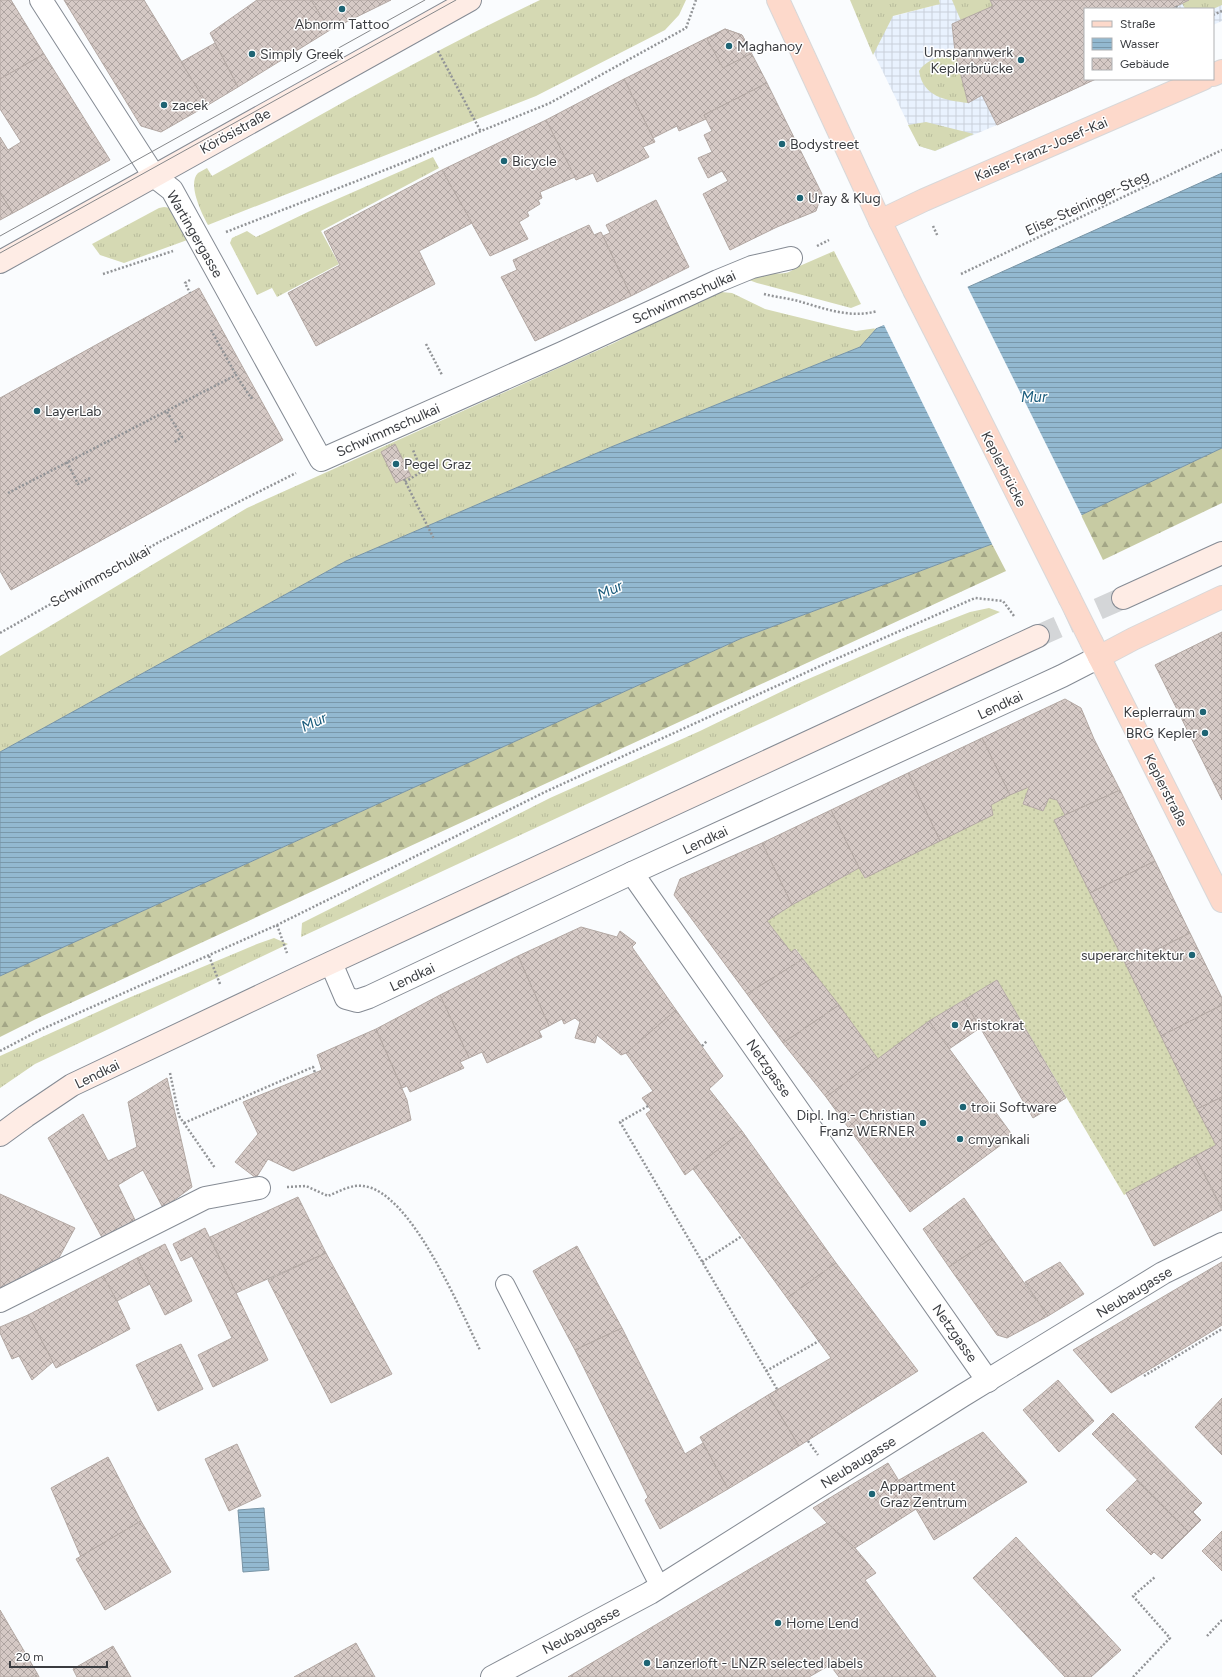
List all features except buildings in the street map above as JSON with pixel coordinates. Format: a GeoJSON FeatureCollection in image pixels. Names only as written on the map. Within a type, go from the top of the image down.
{"type":"FeatureCollection","features":[{"type":"Feature","properties":{"kind":"main road","name":"Körösistraße"},"geometry":{"type":"LineString","coordinates":[[0,262],[470,0]]}},
{"type":"Feature","properties":{"kind":"main road","name":"Keplerbrücke"},"geometry":{"type":"LineString","coordinates":[[778,0],[880,220],[1095,650]]}},
{"type":"Feature","properties":{"kind":"main road","name":"Kaiser-Franz-Josef-Kai"},"geometry":{"type":"LineString","coordinates":[[880,220],[1201,80]]}},
{"type":"Feature","properties":{"kind":"main road"},"geometry":{"type":"LineString","coordinates":[[1123,598],[1222,553]]}},
{"type":"Feature","properties":{"kind":"main road"},"geometry":{"type":"LineString","coordinates":[[1095,650],[1133,639],[1222,597]]}},
{"type":"Feature","properties":{"kind":"main road","name":"Lendkai"},"geometry":{"type":"LineString","coordinates":[[0,1135],[72,1085],[331,963],[1038,636]]}},
{"type":"Feature","properties":{"kind":"main road","name":"Keplerstraße"},"geometry":{"type":"LineString","coordinates":[[1095,650],[1222,901]]}},
{"type":"Feature","properties":{"kind":"street","name":"Wartingergasse"},"geometry":{"type":"LineString","coordinates":[[40,0],[154,176],[172,190],[321,460]]}},
{"type":"Feature","properties":{"kind":"street","name":"Schwimmschulkai"},"geometry":{"type":"LineString","coordinates":[[321,460],[718,281],[752,267],[791,258]]}},
{"type":"Feature","properties":{"kind":"street","name":"Lendkai"},"geometry":{"type":"LineString","coordinates":[[331,963],[346,998],[357,1001],[376,994],[632,874],[1062,676],[1095,650]]}},
{"type":"Feature","properties":{"kind":"street","name":"Netzgasse"},"geometry":{"type":"LineString","coordinates":[[632,874],[988,1381]]}},
{"type":"Feature","properties":{"kind":"street"},"geometry":{"type":"LineString","coordinates":[[0,1302],[205,1198],[259,1188]]}},
{"type":"Feature","properties":{"kind":"street","name":"Neubaugasse"},"geometry":{"type":"LineString","coordinates":[[492,1677],[660,1587],[1163,1273],[1222,1244]]}},
{"type":"Feature","properties":{"kind":"lane"},"geometry":{"type":"LineString","coordinates":[[505,1284],[660,1587]]}},
{"type":"Feature","properties":{"kind":"path"},"geometry":{"type":"LineString","coordinates":[[103,274],[201,241],[481,132],[550,103],[686,28],[696,0]]}},
{"type":"Feature","properties":{"kind":"path"},"geometry":{"type":"LineString","coordinates":[[425,24],[481,132]]}},
{"type":"Feature","properties":{"kind":"path","name":"Elise-Steininger-Steg"},"geometry":{"type":"LineString","coordinates":[[961,274],[1222,150]]}},
{"type":"Feature","properties":{"kind":"path"},"geometry":{"type":"LineString","coordinates":[[796,300],[840,313],[877,312]]}},
{"type":"Feature","properties":{"kind":"path"},"geometry":{"type":"LineString","coordinates":[[211,330],[236,375],[251,398],[258,395]]}},
{"type":"Feature","properties":{"kind":"path"},"geometry":{"type":"LineString","coordinates":[[426,344],[441,374]]}},
{"type":"Feature","properties":{"kind":"path"},"geometry":{"type":"LineString","coordinates":[[8,492],[167,412],[236,375]]}},
{"type":"Feature","properties":{"kind":"path"},"geometry":{"type":"LineString","coordinates":[[167,412],[182,437],[173,443]]}},
{"type":"Feature","properties":{"kind":"path"},"geometry":{"type":"LineString","coordinates":[[401,424],[421,469],[421,472],[417,476],[405,480],[434,539]]}},
{"type":"Feature","properties":{"kind":"path","name":"Schwimmschulkai"},"geometry":{"type":"LineString","coordinates":[[0,633],[161,542],[321,460]]}},
{"type":"Feature","properties":{"kind":"path"},"geometry":{"type":"LineString","coordinates":[[67,462],[78,484],[90,478]]}},
{"type":"Feature","properties":{"kind":"path"},"geometry":{"type":"LineString","coordinates":[[0,1052],[40,1030],[277,925],[547,791],[829,662],[976,598],[1003,601],[1015,616]]}},
{"type":"Feature","properties":{"kind":"path"},"geometry":{"type":"LineString","coordinates":[[277,925],[288,954]]}},
{"type":"Feature","properties":{"kind":"path"},"geometry":{"type":"LineString","coordinates":[[209,956],[222,987]]}},
{"type":"Feature","properties":{"kind":"path"},"geometry":{"type":"LineString","coordinates":[[702,1046],[707,1041]]}},
{"type":"Feature","properties":{"kind":"path"},"geometry":{"type":"LineString","coordinates":[[184,1123],[313,1067],[315,1073]]}},
{"type":"Feature","properties":{"kind":"path"},"geometry":{"type":"LineString","coordinates":[[170,1073],[179,1116],[233,1193]]}},
{"type":"Feature","properties":{"kind":"path"},"geometry":{"type":"LineString","coordinates":[[648,1106],[620,1122],[777,1389]]}},
{"type":"Feature","properties":{"kind":"path"},"geometry":{"type":"LineString","coordinates":[[259,1188],[306,1186],[328,1196],[357,1186],[364,1186],[381,1192],[403,1214],[423,1239],[437,1263],[480,1350]]}},
{"type":"Feature","properties":{"kind":"path"},"geometry":{"type":"LineString","coordinates":[[702,1262],[742,1236]]}},
{"type":"Feature","properties":{"kind":"path"},"geometry":{"type":"LineString","coordinates":[[1144,1376],[1222,1329]]}},
{"type":"Feature","properties":{"kind":"path"},"geometry":{"type":"LineString","coordinates":[[766,1371],[819,1341]]}},
{"type":"Feature","properties":{"kind":"path"},"geometry":{"type":"LineString","coordinates":[[808,1441],[818,1456]]}},
{"type":"Feature","properties":{"kind":"path"},"geometry":{"type":"LineString","coordinates":[[1133,1677],[1170,1638],[1133,1596],[1155,1577]]}},
{"type":"Feature","properties":{"kind":"path"},"geometry":{"type":"LineString","coordinates":[[1207,1636],[1222,1620]]}},
{"type":"Feature","properties":{"kind":"shaded area"},"geometry":{"type":"Polygon","coordinates":[[[939,0],[1222,0],[1222,21],[1214,25],[1214,8],[1084,8],[1084,80],[1094,80],[997,125],[935,151],[919,146],[860,25],[940,4],[939,0]]]}},
{"type":"Feature","properties":{"kind":"green space"},"geometry":{"type":"Polygon","coordinates":[[[540,0],[686,0],[679,15],[665,30],[536,96],[208,225],[199,207],[195,191],[195,178],[198,173],[207,168],[212,176],[415,63],[540,0]]]}},
{"type":"Feature","properties":{"kind":"green space"},"geometry":{"type":"Polygon","coordinates":[[[850,0],[939,0],[940,4],[893,16],[873,55],[850,0]]]}},
{"type":"Feature","properties":{"kind":"green space"},"geometry":{"type":"Polygon","coordinates":[[[952,0],[990,0],[993,6],[961,21],[952,0]]]}},
{"type":"Feature","properties":{"kind":"green space"},"geometry":{"type":"Polygon","coordinates":[[[1189,0],[1222,0],[1222,5],[1214,9],[1184,8],[1182,3],[1189,0]]]}},
{"type":"Feature","properties":{"kind":"green space"},"geometry":{"type":"Polygon","coordinates":[[[955,52],[968,103],[936,96],[925,87],[921,80],[919,71],[926,63],[955,52]]]}},
{"type":"Feature","properties":{"kind":"green space"},"geometry":{"type":"Polygon","coordinates":[[[926,122],[974,134],[935,151],[919,146],[908,125],[926,122]]]}},
{"type":"Feature","properties":{"kind":"green space"},"geometry":{"type":"Polygon","coordinates":[[[433,157],[439,168],[321,231],[339,264],[277,297],[272,288],[257,295],[230,243],[232,238],[247,231],[256,237],[310,211],[433,157]]]}},
{"type":"Feature","properties":{"kind":"green space"},"geometry":{"type":"Polygon","coordinates":[[[159,208],[171,208],[190,239],[124,263],[100,255],[92,244],[159,208]]]}},
{"type":"Feature","properties":{"kind":"green space"},"geometry":{"type":"Polygon","coordinates":[[[834,251],[861,304],[851,308],[749,280],[749,277],[761,273],[779,274],[791,271],[834,251]]]}},
{"type":"Feature","properties":{"kind":"green space"},"geometry":{"type":"Polygon","coordinates":[[[721,292],[732,293],[765,309],[842,328],[856,331],[877,328],[860,347],[611,447],[346,561],[0,752],[0,656],[247,508],[614,343],[709,295],[721,292]]]}},
{"type":"Feature","properties":{"kind":"green space"},"geometry":{"type":"Polygon","coordinates":[[[1222,448],[1222,503],[1103,560],[1081,515],[1222,448]]]}},
{"type":"Feature","properties":{"kind":"green space"},"geometry":{"type":"Polygon","coordinates":[[[992,544],[1006,571],[36,1019],[0,1037],[0,976],[742,638],[992,544]]]}},
{"type":"Feature","properties":{"kind":"green space"},"geometry":{"type":"Polygon","coordinates":[[[989,608],[1000,612],[301,937],[302,923],[550,798],[700,731],[799,683],[903,638],[970,612],[989,608]]]}},
{"type":"Feature","properties":{"kind":"green space"},"geometry":{"type":"Polygon","coordinates":[[[1029,787],[1023,803],[1043,811],[1049,798],[1057,800],[1065,815],[1054,820],[1216,1145],[1124,1195],[997,980],[929,1021],[878,1059],[796,949],[791,952],[767,921],[792,905],[859,868],[865,878],[1010,794],[1029,787]]]}},
{"type":"Feature","properties":{"kind":"green space"},"geometry":{"type":"Polygon","coordinates":[[[274,938],[288,944],[35,1064],[0,1088],[0,1056],[126,999],[274,938]]]}},
{"type":"Feature","properties":{"kind":"water","name":"Mur"},"geometry":{"type":"Polygon","coordinates":[[[1222,173],[1222,448],[1081,515],[992,544],[742,638],[0,976],[0,752],[346,561],[611,447],[860,347],[877,328],[1222,173]]]}},
{"type":"Feature","properties":{"kind":"water"},"geometry":{"type":"Polygon","coordinates":[[[264,1508],[269,1570],[243,1572],[238,1510],[264,1508]]]}},
{"type":"Feature","properties":{"kind":"pier"},"geometry":{"type":"Polygon","coordinates":[[[967,286],[1082,516],[993,546],[884,325],[874,329],[876,326],[967,286]]]}},
{"type":"Feature","properties":{"kind":"tunnel"},"geometry":{"type":"LineString","coordinates":[[1038,636],[1123,598]]}},
{"type":"Feature","properties":{"kind":"tram line"},"geometry":{"type":"LineString","coordinates":[[0,236],[425,0]]}},
{"type":"Feature","properties":{"kind":"tram line"},"geometry":{"type":"LineString","coordinates":[[0,253],[456,0]]}},
{"type":"Feature","properties":{"kind":"place","name":"Abnorm Tattoo"},"geometry":{"type":"Point","coordinates":[342,9]}},
{"type":"Feature","properties":{"kind":"place","name":"Maghanoy"},"geometry":{"type":"Point","coordinates":[729,46]}},
{"type":"Feature","properties":{"kind":"place","name":"Simply Greek"},"geometry":{"type":"Point","coordinates":[252,54]}},
{"type":"Feature","properties":{"kind":"place","name":"Umspannwerk Keplerbrücke"},"geometry":{"type":"Point","coordinates":[1021,60]}},
{"type":"Feature","properties":{"kind":"place","name":"zacek"},"geometry":{"type":"Point","coordinates":[164,105]}},
{"type":"Feature","properties":{"kind":"place","name":"Bodystreet"},"geometry":{"type":"Point","coordinates":[782,144]}},
{"type":"Feature","properties":{"kind":"place","name":"Bicycle"},"geometry":{"type":"Point","coordinates":[504,161]}},
{"type":"Feature","properties":{"kind":"place","name":"Uray & Klug"},"geometry":{"type":"Point","coordinates":[800,198]}},
{"type":"Feature","properties":{"kind":"place","name":"LayerLab"},"geometry":{"type":"Point","coordinates":[37,411]}},
{"type":"Feature","properties":{"kind":"place","name":"Pegel Graz"},"geometry":{"type":"Point","coordinates":[396,464]}},
{"type":"Feature","properties":{"kind":"place","name":"Keplerraum"},"geometry":{"type":"Point","coordinates":[1203,712]}},
{"type":"Feature","properties":{"kind":"place","name":"BRG Kepler"},"geometry":{"type":"Point","coordinates":[1205,733]}},
{"type":"Feature","properties":{"kind":"place","name":"superarchitektur"},"geometry":{"type":"Point","coordinates":[1192,955]}},
{"type":"Feature","properties":{"kind":"place","name":"Aristokrat"},"geometry":{"type":"Point","coordinates":[955,1025]}},
{"type":"Feature","properties":{"kind":"place","name":"troii Software"},"geometry":{"type":"Point","coordinates":[963,1107]}},
{"type":"Feature","properties":{"kind":"place","name":"Dipl. Ing.- Christian Franz WERNER"},"geometry":{"type":"Point","coordinates":[923,1123]}},
{"type":"Feature","properties":{"kind":"place","name":"cmyankali"},"geometry":{"type":"Point","coordinates":[960,1139]}},
{"type":"Feature","properties":{"kind":"place","name":"Appartment Graz Zentrum"},"geometry":{"type":"Point","coordinates":[872,1494]}},
{"type":"Feature","properties":{"kind":"place","name":"Home Lend"},"geometry":{"type":"Point","coordinates":[778,1623]}},
{"type":"Feature","properties":{"kind":"place","name":"Lanzerloft - LNZR selected labels"},"geometry":{"type":"Point","coordinates":[647,1663]}}]}
